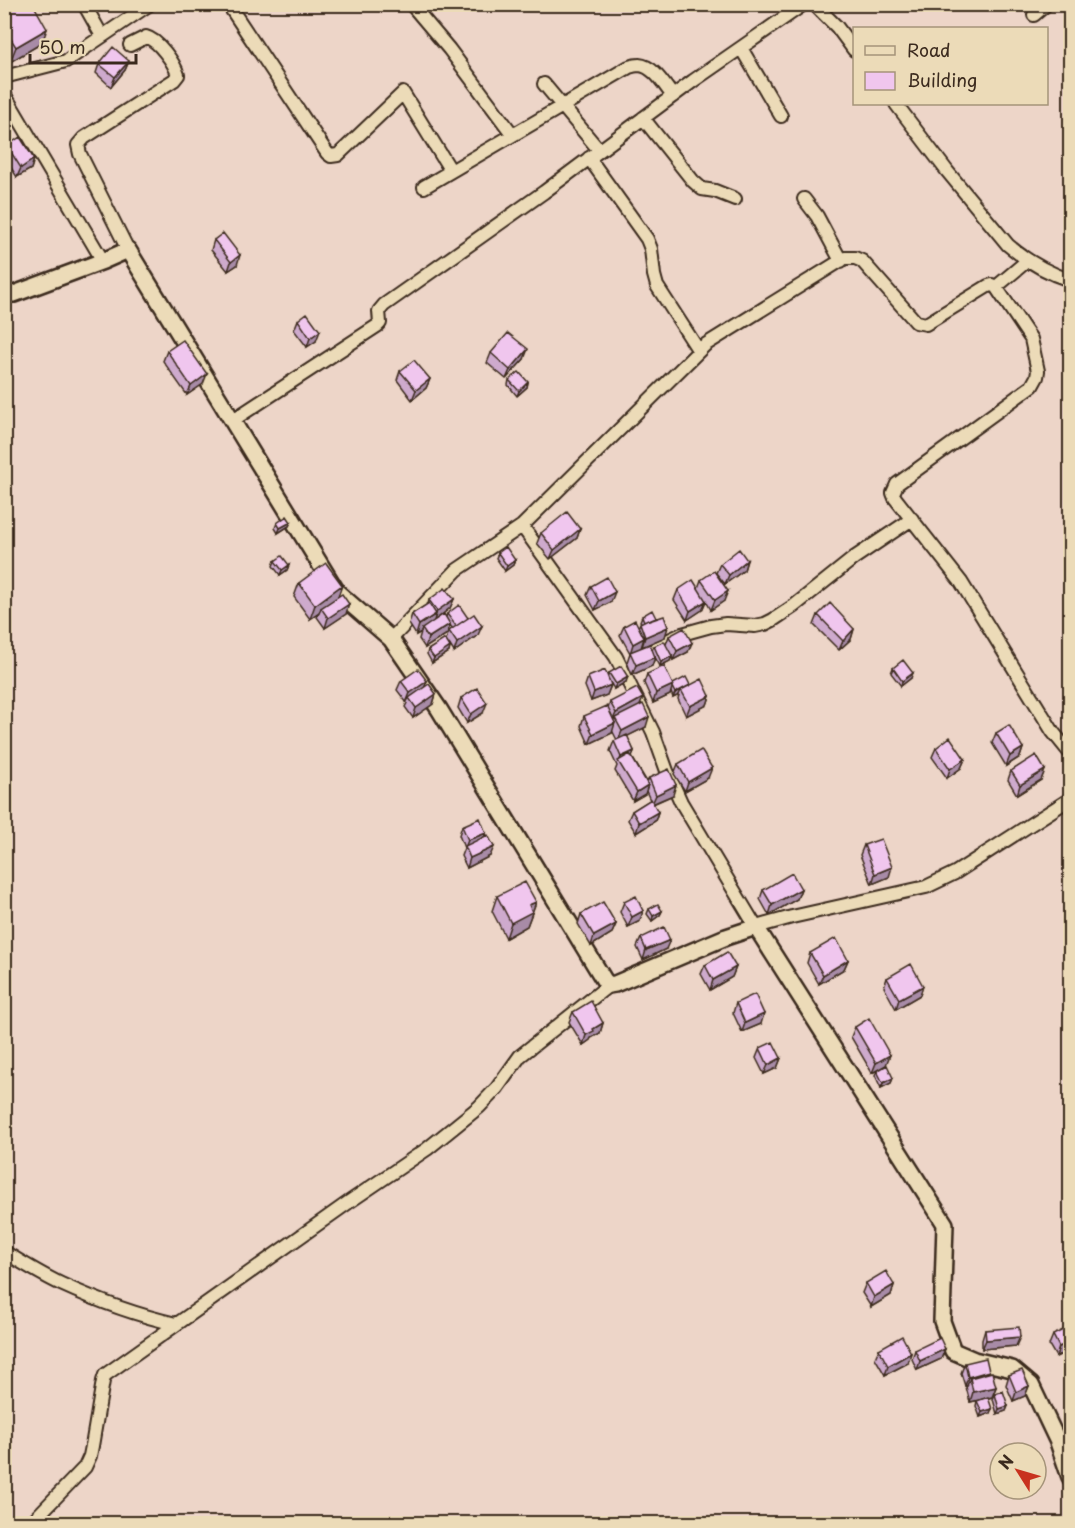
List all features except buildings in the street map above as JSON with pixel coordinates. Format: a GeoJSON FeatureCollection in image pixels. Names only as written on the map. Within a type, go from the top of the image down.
{"type":"FeatureCollection","features":[{"type":"Feature","properties":{"kind":"street"},"geometry":{"type":"LineString","coordinates":[[84,4],[102,36]]}},
{"type":"Feature","properties":{"kind":"street"},"geometry":{"type":"LineString","coordinates":[[6,75],[66,61],[150,4]]}},
{"type":"Feature","properties":{"kind":"street"},"geometry":{"type":"LineString","coordinates":[[228,4],[331,156],[338,155],[403,93],[451,171]]}},
{"type":"Feature","properties":{"kind":"street"},"geometry":{"type":"LineString","coordinates":[[232,420],[377,326],[380,323],[379,311],[384,305],[804,4]]}},
{"type":"Feature","properties":{"kind":"street"},"geometry":{"type":"LineString","coordinates":[[814,4],[853,47]]}},
{"type":"Feature","properties":{"kind":"street"},"geometry":{"type":"LineString","coordinates":[[1034,15],[1047,4]]}},
{"type":"Feature","properties":{"kind":"street"},"geometry":{"type":"LineString","coordinates":[[413,5],[513,135]]}},
{"type":"Feature","properties":{"kind":"street"},"geometry":{"type":"LineString","coordinates":[[130,45],[146,36],[153,39],[175,66],[178,75],[174,80],[84,138],[78,145],[80,154],[128,250],[337,592],[391,639],[439,709],[609,985]]}},
{"type":"Feature","properties":{"kind":"street"},"geometry":{"type":"LineString","coordinates":[[741,48],[781,116]]}},
{"type":"Feature","properties":{"kind":"street"},"geometry":{"type":"LineString","coordinates":[[424,187],[628,67],[640,65],[649,69],[656,74],[673,96]]}},
{"type":"Feature","properties":{"kind":"street"},"geometry":{"type":"LineString","coordinates":[[544,84],[563,106],[647,239],[651,249],[657,286],[699,351]]}},
{"type":"Feature","properties":{"kind":"street"},"geometry":{"type":"LineString","coordinates":[[6,97],[103,261]]}},
{"type":"Feature","properties":{"kind":"street"},"geometry":{"type":"LineString","coordinates":[[897,105],[1014,250],[1046,271],[1071,279]]}},
{"type":"Feature","properties":{"kind":"street"},"geometry":{"type":"LineString","coordinates":[[643,118],[693,181],[702,189],[735,198]]}},
{"type":"Feature","properties":{"kind":"street"},"geometry":{"type":"LineString","coordinates":[[804,199],[817,216],[841,261]]}},
{"type":"Feature","properties":{"kind":"street"},"geometry":{"type":"LineString","coordinates":[[4,294],[14,294],[128,250]]}},
{"type":"Feature","properties":{"kind":"street"},"geometry":{"type":"LineString","coordinates":[[391,639],[457,570],[522,526],[705,345],[841,261],[850,257],[862,261],[916,322],[926,324],[988,286],[996,286],[1028,260]]}},
{"type":"Feature","properties":{"kind":"street"},"geometry":{"type":"LineString","coordinates":[[996,286],[1031,339],[1038,371],[1037,377],[1032,386],[897,484],[893,493],[961,582],[1053,732],[1071,753]]}},
{"type":"Feature","properties":{"kind":"street"},"geometry":{"type":"LineString","coordinates":[[620,663],[682,634],[711,626],[765,624],[794,606],[854,558],[912,519]]}},
{"type":"Feature","properties":{"kind":"street"},"geometry":{"type":"LineString","coordinates":[[522,526],[620,663],[681,802],[756,927],[945,1224],[942,1321],[953,1351],[974,1360],[1012,1369],[1031,1385],[1058,1442],[1071,1478]]}},
{"type":"Feature","properties":{"kind":"street"},"geometry":{"type":"LineString","coordinates":[[30,1524],[85,1467],[90,1456],[105,1375],[436,1142],[479,1107],[497,1088],[520,1056],[609,985],[756,927],[926,887],[954,873],[1071,799]]}},
{"type":"Feature","properties":{"kind":"street"},"geometry":{"type":"LineString","coordinates":[[4,1252],[60,1283],[95,1299],[176,1324]]}}]}
